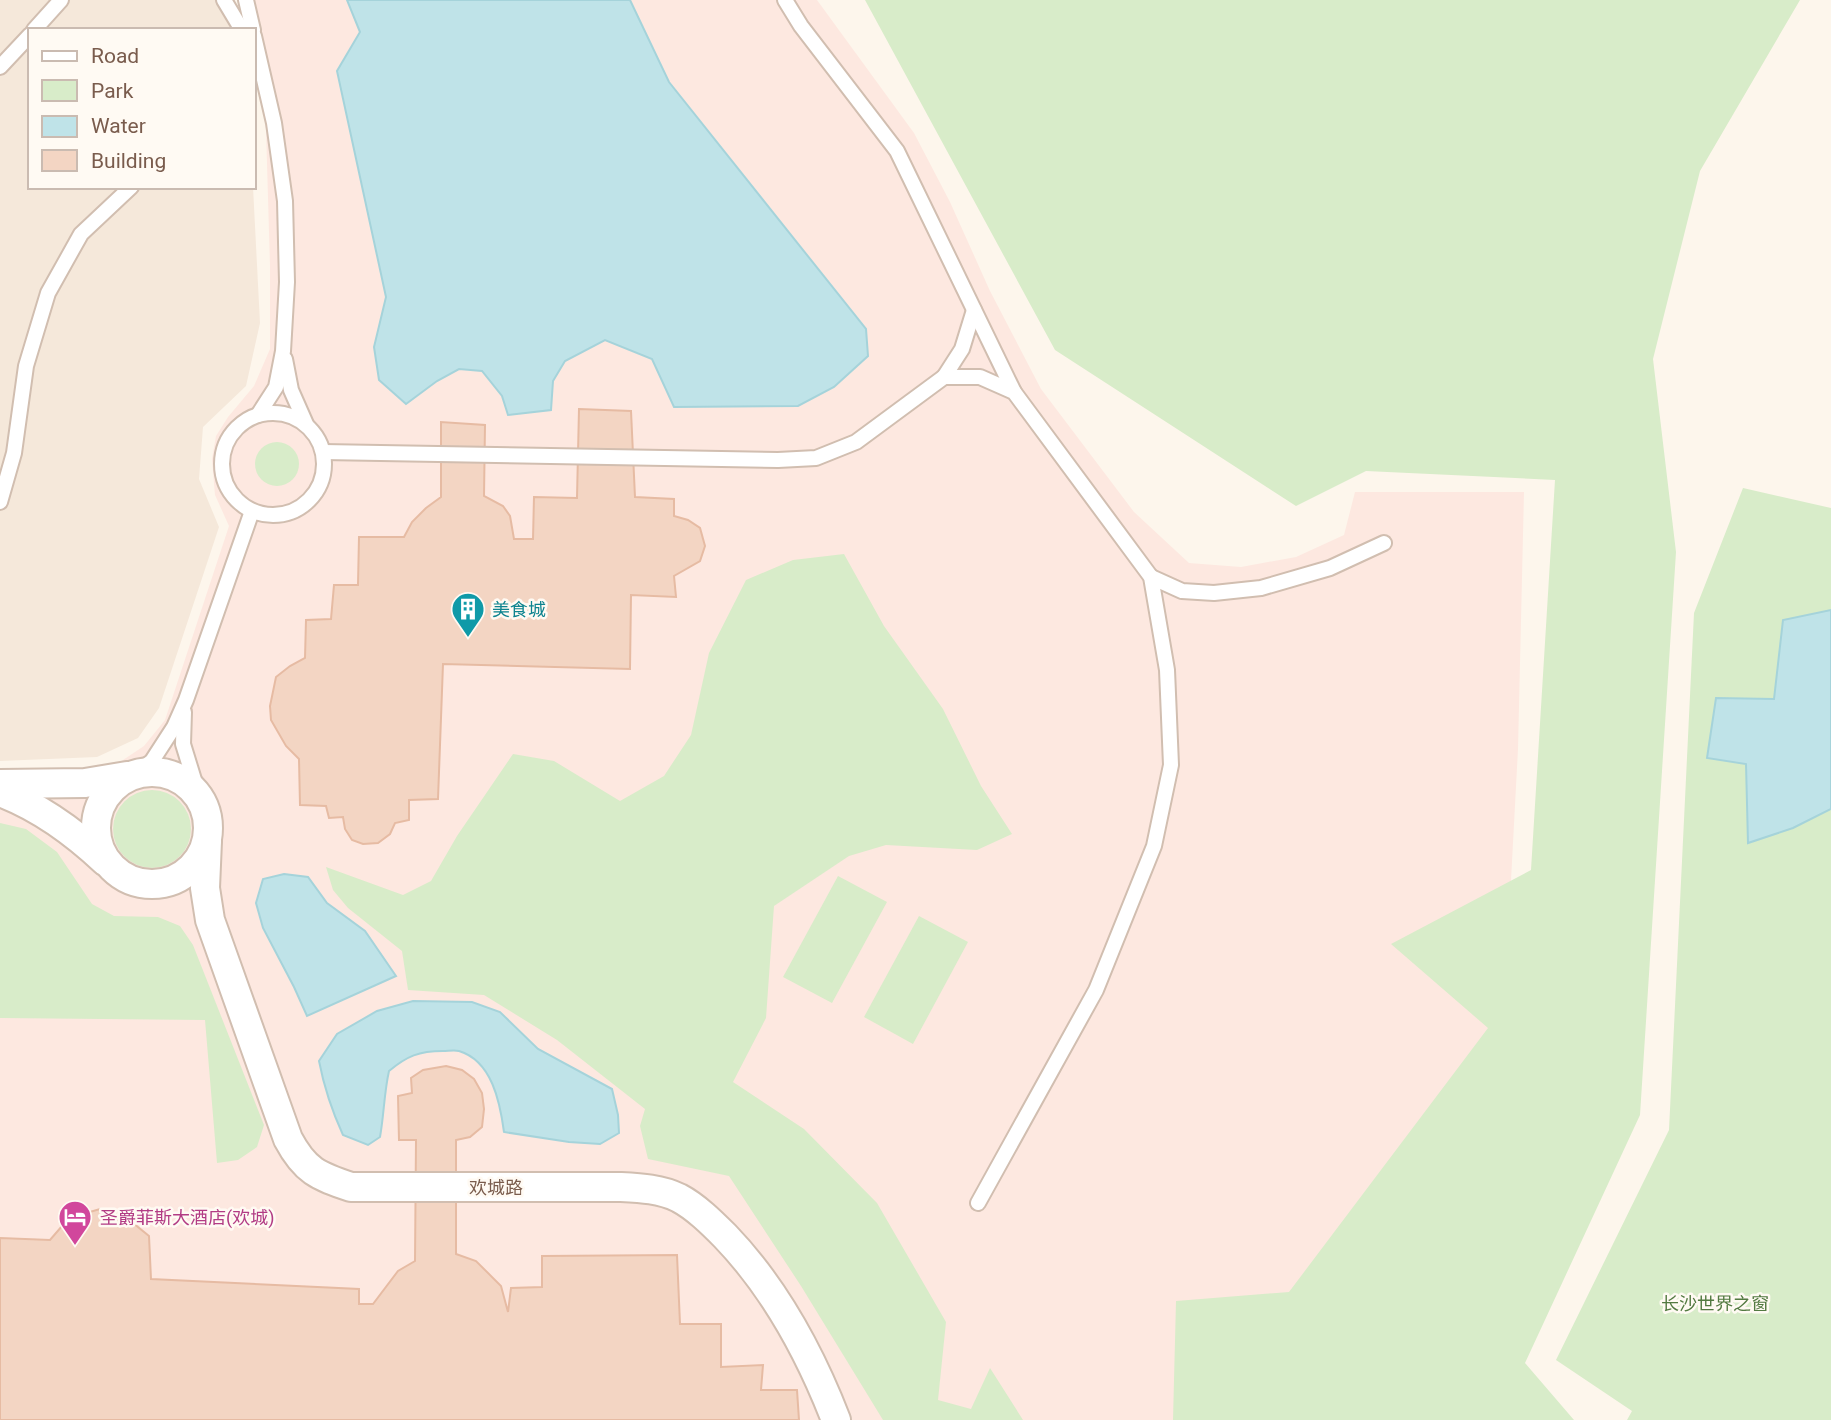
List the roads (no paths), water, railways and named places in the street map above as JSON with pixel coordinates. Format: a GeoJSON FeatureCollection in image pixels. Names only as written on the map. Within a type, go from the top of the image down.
{"type":"FeatureCollection","features":[{"type":"Feature","properties":{"kind":"street"},"geometry":{"type":"LineString","coordinates":[[0,784],[85,783],[152,772],[170,775],[186,783],[199,796],[206,810],[209,825],[201,856],[191,869],[177,879],[161,884],[144,884]]}},
{"type":"Feature","properties":{"kind":"street"},"geometry":{"type":"LineString","coordinates":[[115,871],[104,858],[97,843],[99,809],[107,794],[134,775]]}},
{"type":"Feature","properties":{"kind":"street"},"geometry":{"type":"LineString","coordinates":[[0,792],[40,809],[128,879],[175,896],[210,920]]}},
{"type":"Feature","properties":{"kind":"street","name":"欢城路"},"geometry":{"type":"LineString","coordinates":[[207,841],[205,888],[210,920],[288,1139],[297,1156],[323,1177],[351,1187],[621,1187],[652,1189],[680,1199],[710,1221],[742,1254],[775,1299],[796,1332],[836,1420]]}},
{"type":"Feature","properties":{"kind":"lane"},"geometry":{"type":"LineString","coordinates":[[36,28],[61,0]]}},
{"type":"Feature","properties":{"kind":"lane"},"geometry":{"type":"LineString","coordinates":[[225,0],[241,28]]}},
{"type":"Feature","properties":{"kind":"lane"},"geometry":{"type":"LineString","coordinates":[[246,0],[253,28]]}},
{"type":"Feature","properties":{"kind":"lane"},"geometry":{"type":"LineString","coordinates":[[785,0],[801,26],[897,151],[1014,392],[1151,577],[1167,670],[1171,765],[1154,846],[1096,990],[978,1203]]}},
{"type":"Feature","properties":{"kind":"lane"},"geometry":{"type":"LineString","coordinates":[[0,67],[28,36]]}},
{"type":"Feature","properties":{"kind":"lane"},"geometry":{"type":"LineString","coordinates":[[257,72],[274,123],[285,201],[288,282],[283,351],[276,387],[258,415]]}},
{"type":"Feature","properties":{"kind":"lane"},"geometry":{"type":"LineString","coordinates":[[0,502],[14,453],[26,366],[48,293],[80,234],[129,189]]}},
{"type":"Feature","properties":{"kind":"lane"},"geometry":{"type":"LineString","coordinates":[[323,452],[778,460],[816,458],[856,442],[944,377],[962,349],[974,310]]}},
{"type":"Feature","properties":{"kind":"lane"},"geometry":{"type":"LineString","coordinates":[[283,351],[290,390],[323,452],[325,468],[321,484],[306,503],[284,514],[268,515],[252,511],[237,501],[227,486],[222,470],[223,452],[230,436],[242,423],[258,415],[275,413],[292,416],[306,424]]}},
{"type":"Feature","properties":{"kind":"lane"},"geometry":{"type":"LineString","coordinates":[[944,377],[980,377],[1014,392]]}},
{"type":"Feature","properties":{"kind":"lane"},"geometry":{"type":"LineString","coordinates":[[134,775],[152,761],[174,727],[186,700],[252,511]]}},
{"type":"Feature","properties":{"kind":"lane"},"geometry":{"type":"LineString","coordinates":[[1151,577],[1182,592],[1214,593],[1261,588],[1330,568],[1384,543]]}},
{"type":"Feature","properties":{"kind":"lane"},"geometry":{"type":"LineString","coordinates":[[186,700],[183,744],[199,796]]}},
{"type":"Feature","properties":{"kind":"water"},"geometry":{"type":"Polygon","coordinates":[[[347,0],[630,0],[669,82],[866,329],[868,356],[834,387],[798,406],[674,407],[652,359],[605,340],[565,361],[553,381],[551,410],[508,415],[502,396],[482,371],[459,369],[437,381],[406,404],[379,380],[374,347],[386,297],[337,71],[360,32],[347,0]]]}},
{"type":"Feature","properties":{"kind":"water"},"geometry":{"type":"Polygon","coordinates":[[[1831,610],[1831,809],[1793,828],[1748,843],[1746,764],[1707,758],[1716,698],[1774,699],[1783,620],[1831,610]]]}},
{"type":"Feature","properties":{"kind":"water"},"geometry":{"type":"Polygon","coordinates":[[[284,874],[308,877],[327,903],[365,931],[396,976],[307,1016],[263,928],[256,903],[263,879],[284,874]]]}},
{"type":"Feature","properties":{"kind":"water"},"geometry":{"type":"Polygon","coordinates":[[[413,1001],[472,1002],[500,1012],[538,1049],[612,1089],[619,1133],[600,1144],[504,1132],[497,1096],[487,1073],[470,1056],[453,1051],[414,1055],[389,1071],[380,1137],[368,1145],[343,1135],[329,1099],[319,1061],[337,1034],[377,1011],[413,1001]]]}},
{"type":"Feature","properties":{"kind":"place","name":"美食城"},"geometry":{"type":"Point","coordinates":[468,639]}},
{"type":"Feature","properties":{"kind":"place","name":"圣爵菲斯大酒店(欢城)"},"geometry":{"type":"Point","coordinates":[75,1247]}},
{"type":"Feature","properties":{"kind":"park label","name":"长沙世界之窗"},"geometry":{"type":"Point","coordinates":[1715,1303]}}]}
